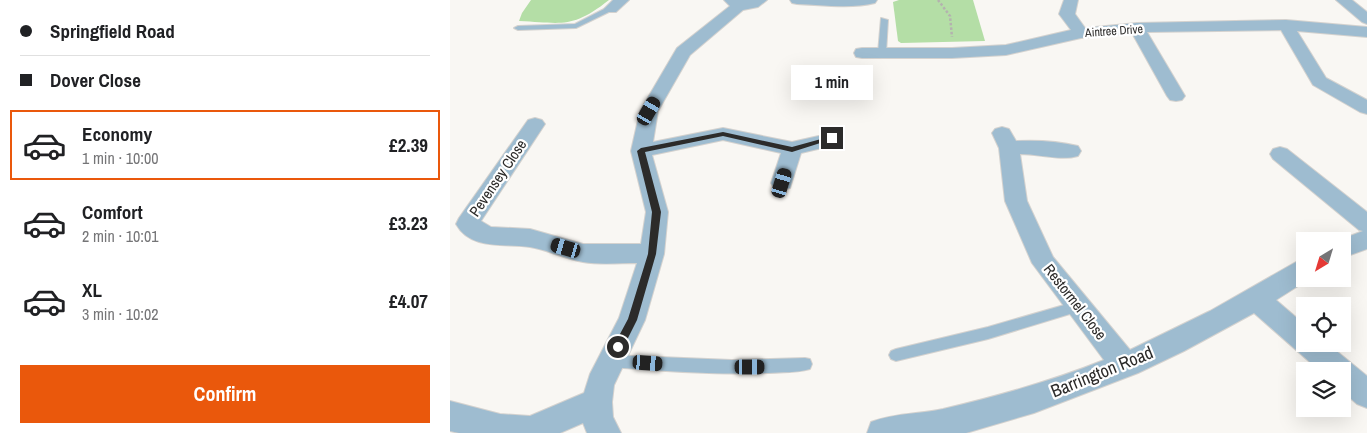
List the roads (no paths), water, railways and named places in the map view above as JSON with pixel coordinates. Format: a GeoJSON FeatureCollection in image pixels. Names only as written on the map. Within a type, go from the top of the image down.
{"type":"FeatureCollection","features":[{"type":"Feature","properties":{"kind":"street"},"geometry":{"type":"LineString","coordinates":[[797,0],[844,2],[870,0]]}},
{"type":"Feature","properties":{"kind":"street"},"geometry":{"type":"LineString","coordinates":[[1071,0],[1066,14],[1081,33]]}},
{"type":"Feature","properties":{"kind":"street"},"geometry":{"type":"LineString","coordinates":[[1343,0],[1367,19]]}},
{"type":"Feature","properties":{"kind":"street"},"geometry":{"type":"LineString","coordinates":[[606,433],[598,423],[597,402],[600,384],[632,320],[652,254],[656,212],[641,151],[649,111],[683,52],[744,2]]}},
{"type":"Feature","properties":{"kind":"street"},"geometry":{"type":"LineString","coordinates":[[1286,25],[1319,81],[1367,108]]}},
{"type":"Feature","properties":{"kind":"street","name":"Aintree Drive"},"geometry":{"type":"LineString","coordinates":[[862,53],[952,53],[1006,50],[1081,33],[1137,28],[1286,25],[1367,32]]}},
{"type":"Feature","properties":{"kind":"street"},"geometry":{"type":"LineString","coordinates":[[1137,28],[1176,96]]}},
{"type":"Feature","properties":{"kind":"street","name":"Pevensey Close"},"geometry":{"type":"LineString","coordinates":[[535,124],[467,224],[487,236],[530,238],[583,253],[652,254]]}},
{"type":"Feature","properties":{"kind":"street"},"geometry":{"type":"LineString","coordinates":[[641,151],[723,134],[792,149],[832,138]]}},
{"type":"Feature","properties":{"kind":"street","name":"Restormel Close"},"geometry":{"type":"LineString","coordinates":[[1071,152],[1006,140],[1016,201],[1044,263],[1125,365]]}},
{"type":"Feature","properties":{"kind":"street"},"geometry":{"type":"LineString","coordinates":[[782,183],[792,149]]}},
{"type":"Feature","properties":{"kind":"street"},"geometry":{"type":"LineString","coordinates":[[1280,154],[1367,224]]}},
{"type":"Feature","properties":{"kind":"street"},"geometry":{"type":"LineString","coordinates":[[1351,245],[1367,239]]}},
{"type":"Feature","properties":{"kind":"street","name":"Barrington Road"},"geometry":{"type":"LineString","coordinates":[[882,433],[937,425],[1003,409],[1068,388],[1125,365],[1256,300],[1296,274]]}},
{"type":"Feature","properties":{"kind":"street"},"geometry":{"type":"LineString","coordinates":[[1256,300],[1296,333]]}},
{"type":"Feature","properties":{"kind":"street"},"geometry":{"type":"LineString","coordinates":[[1318,352],[1330,362]]}},
{"type":"Feature","properties":{"kind":"street"},"geometry":{"type":"LineString","coordinates":[[1351,380],[1367,394]]}},
{"type":"Feature","properties":{"kind":"street"},"geometry":{"type":"LineString","coordinates":[[450,416],[500,429],[530,431],[597,402]]}},
{"type":"Feature","properties":{"kind":"lane"},"geometry":{"type":"LineString","coordinates":[[518,28],[576,26],[616,4]]}},
{"type":"Feature","properties":{"kind":"lane"},"geometry":{"type":"LineString","coordinates":[[882,53],[884,20]]}},
{"type":"Feature","properties":{"kind":"lane"},"geometry":{"type":"LineString","coordinates":[[896,355],[957,343],[1015,327],[1078,306]]}},
{"type":"Feature","properties":{"kind":"lane"},"geometry":{"type":"LineString","coordinates":[[612,361],[702,367],[766,367],[805,364]]}}]}
